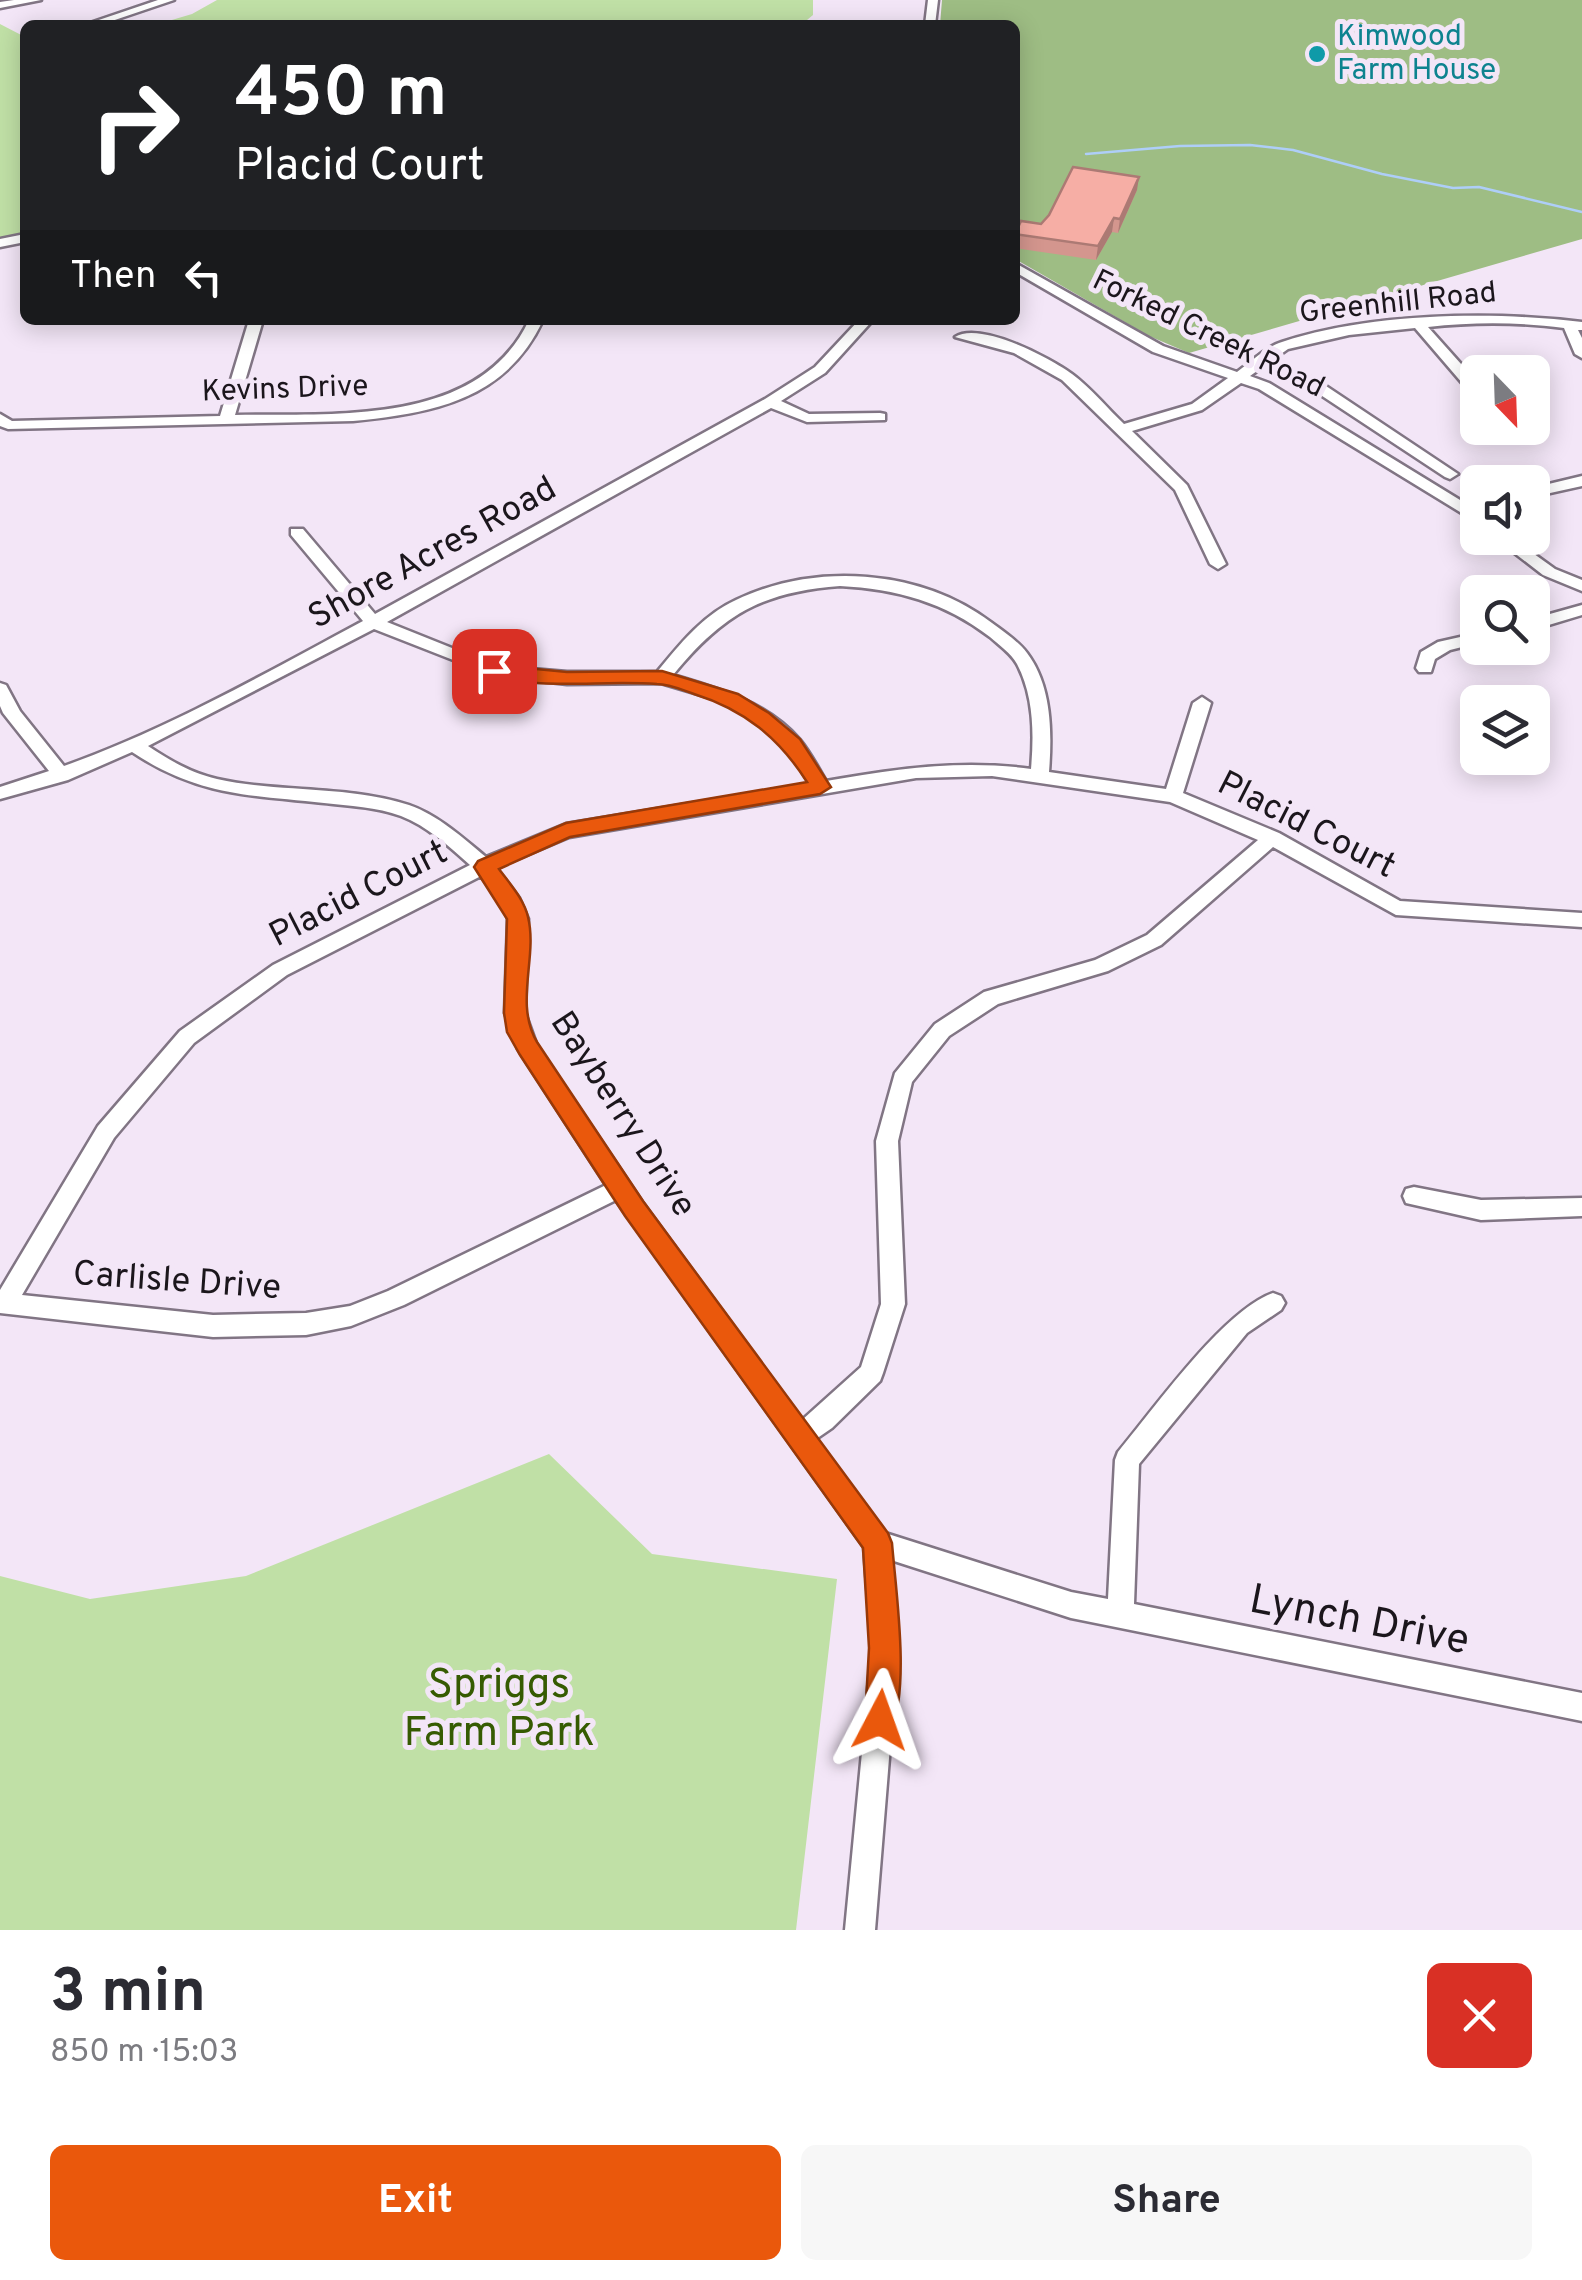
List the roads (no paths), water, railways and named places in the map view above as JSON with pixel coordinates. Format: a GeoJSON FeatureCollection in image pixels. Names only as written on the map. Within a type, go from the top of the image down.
{"type":"FeatureCollection","features":[{"type":"Feature","properties":{"kind":"street"},"geometry":{"type":"LineString","coordinates":[[0,5],[36,0]]}},
{"type":"Feature","properties":{"kind":"street"},"geometry":{"type":"LineString","coordinates":[[105,20],[168,0]]}},
{"type":"Feature","properties":{"kind":"street","name":"Forked Creek Road"},"geometry":{"type":"LineString","coordinates":[[1020,270],[1158,348],[1264,386],[1460,502]]}},
{"type":"Feature","properties":{"kind":"street","name":"Greenhill Road"},"geometry":{"type":"LineString","coordinates":[[1124,429],[1197,407],[1283,346],[1348,331],[1525,319],[1576,325]]}},
{"type":"Feature","properties":{"kind":"street"},"geometry":{"type":"LineString","coordinates":[[1419,324],[1460,372]]}},
{"type":"Feature","properties":{"kind":"street"},"geometry":{"type":"LineString","coordinates":[[226,420],[254,325]]}},
{"type":"Feature","properties":{"kind":"street","name":"Kevins Drive"},"geometry":{"type":"LineString","coordinates":[[0,418],[8,424],[382,414],[450,398],[492,378],[518,358],[534,325]]}},
{"type":"Feature","properties":{"kind":"street","name":"Shore Acres Road"},"geometry":{"type":"LineString","coordinates":[[0,794],[62,776],[137,747],[374,622],[770,402],[820,370],[861,325]]}},
{"type":"Feature","properties":{"kind":"street"},"geometry":{"type":"LineString","coordinates":[[1576,325],[1582,354]]}},
{"type":"Feature","properties":{"kind":"street"},"geometry":{"type":"LineString","coordinates":[[962,337],[1005,345],[1066,376],[1182,488],[1218,564]]}},
{"type":"Feature","properties":{"kind":"street"},"geometry":{"type":"LineString","coordinates":[[1309,382],[1450,474]]}},
{"type":"Feature","properties":{"kind":"street"},"geometry":{"type":"LineString","coordinates":[[770,402],[807,418],[880,417]]}},
{"type":"Feature","properties":{"kind":"street"},"geometry":{"type":"LineString","coordinates":[[1365,446],[1393,436]]}},
{"type":"Feature","properties":{"kind":"street"},"geometry":{"type":"LineString","coordinates":[[1550,489],[1582,481]]}},
{"type":"Feature","properties":{"kind":"street"},"geometry":{"type":"LineString","coordinates":[[297,532],[374,622],[494,671],[567,678],[662,677],[731,698],[762,717],[793,744],[820,787]]}},
{"type":"Feature","properties":{"kind":"street"},"geometry":{"type":"LineString","coordinates":[[1526,555],[1549,572],[1582,586]]}},
{"type":"Feature","properties":{"kind":"street"},"geometry":{"type":"LineString","coordinates":[[662,677],[697,635],[741,604],[794,587],[839,582],[891,586],[946,600],[984,622],[1021,656],[1039,707],[1043,736],[1039,778]]}},
{"type":"Feature","properties":{"kind":"street"},"geometry":{"type":"LineString","coordinates":[[1550,620],[1582,610]]}},
{"type":"Feature","properties":{"kind":"street"},"geometry":{"type":"LineString","coordinates":[[1426,668],[1427,656],[1460,642]]}},
{"type":"Feature","properties":{"kind":"street"},"geometry":{"type":"LineString","coordinates":[[0,689],[12,713],[62,776]]}},
{"type":"Feature","properties":{"kind":"street"},"geometry":{"type":"LineString","coordinates":[[1174,796],[1202,703]]}},
{"type":"Feature","properties":{"kind":"street","name":"Bayberry Drive"},"geometry":{"type":"LineString","coordinates":[[137,747],[170,769],[216,785],[356,800],[406,811],[448,835],[485,867],[512,903],[518,919],[515,1013],[519,1032],[620,1188],[878,1543]]}},
{"type":"Feature","properties":{"kind":"street","name":"Placid Court"},"geometry":{"type":"LineString","coordinates":[[2,1304],[106,1132],[187,1037],[280,970],[566,830],[916,772],[992,770],[1174,796],[1272,838],[1396,908],[1582,920]]}},
{"type":"Feature","properties":{"kind":"street"},"geometry":{"type":"LineString","coordinates":[[801,1435],[824,1420],[871,1373],[893,1304],[887,1141],[902,1080],[942,1030],[991,998],[1102,966],[1154,940],[1272,838]]}},
{"type":"Feature","properties":{"kind":"street","name":"Carlisle Drive"},"geometry":{"type":"LineString","coordinates":[[2,1304],[213,1326],[306,1324],[352,1316],[620,1188]]}},
{"type":"Feature","properties":{"kind":"street"},"geometry":{"type":"LineString","coordinates":[[1414,1196],[1480,1210],[1582,1206]]}},
{"type":"Feature","properties":{"kind":"street"},"geometry":{"type":"LineString","coordinates":[[860,1930],[885,1648],[878,1543],[1071,1605],[1120,1616],[1127,1460],[1239,1326],[1273,1303]]}},
{"type":"Feature","properties":{"kind":"street","name":"Lynch Drive"},"geometry":{"type":"LineString","coordinates":[[1120,1616],[1582,1707]]}},
{"type":"Feature","properties":{"kind":"waterway"},"geometry":{"type":"LineString","coordinates":[[1086,154],[1180,146],[1250,145],[1293,150],[1382,174],[1453,188],[1479,187],[1582,212]]}},
{"type":"Feature","properties":{"kind":"place","name":"Kimwood Farm House"},"geometry":{"type":"Point","coordinates":[1317,54]}},
{"type":"Feature","properties":{"kind":"park label","name":"Spriggs Farm Park"},"geometry":{"type":"Point","coordinates":[499,1710]}}]}
